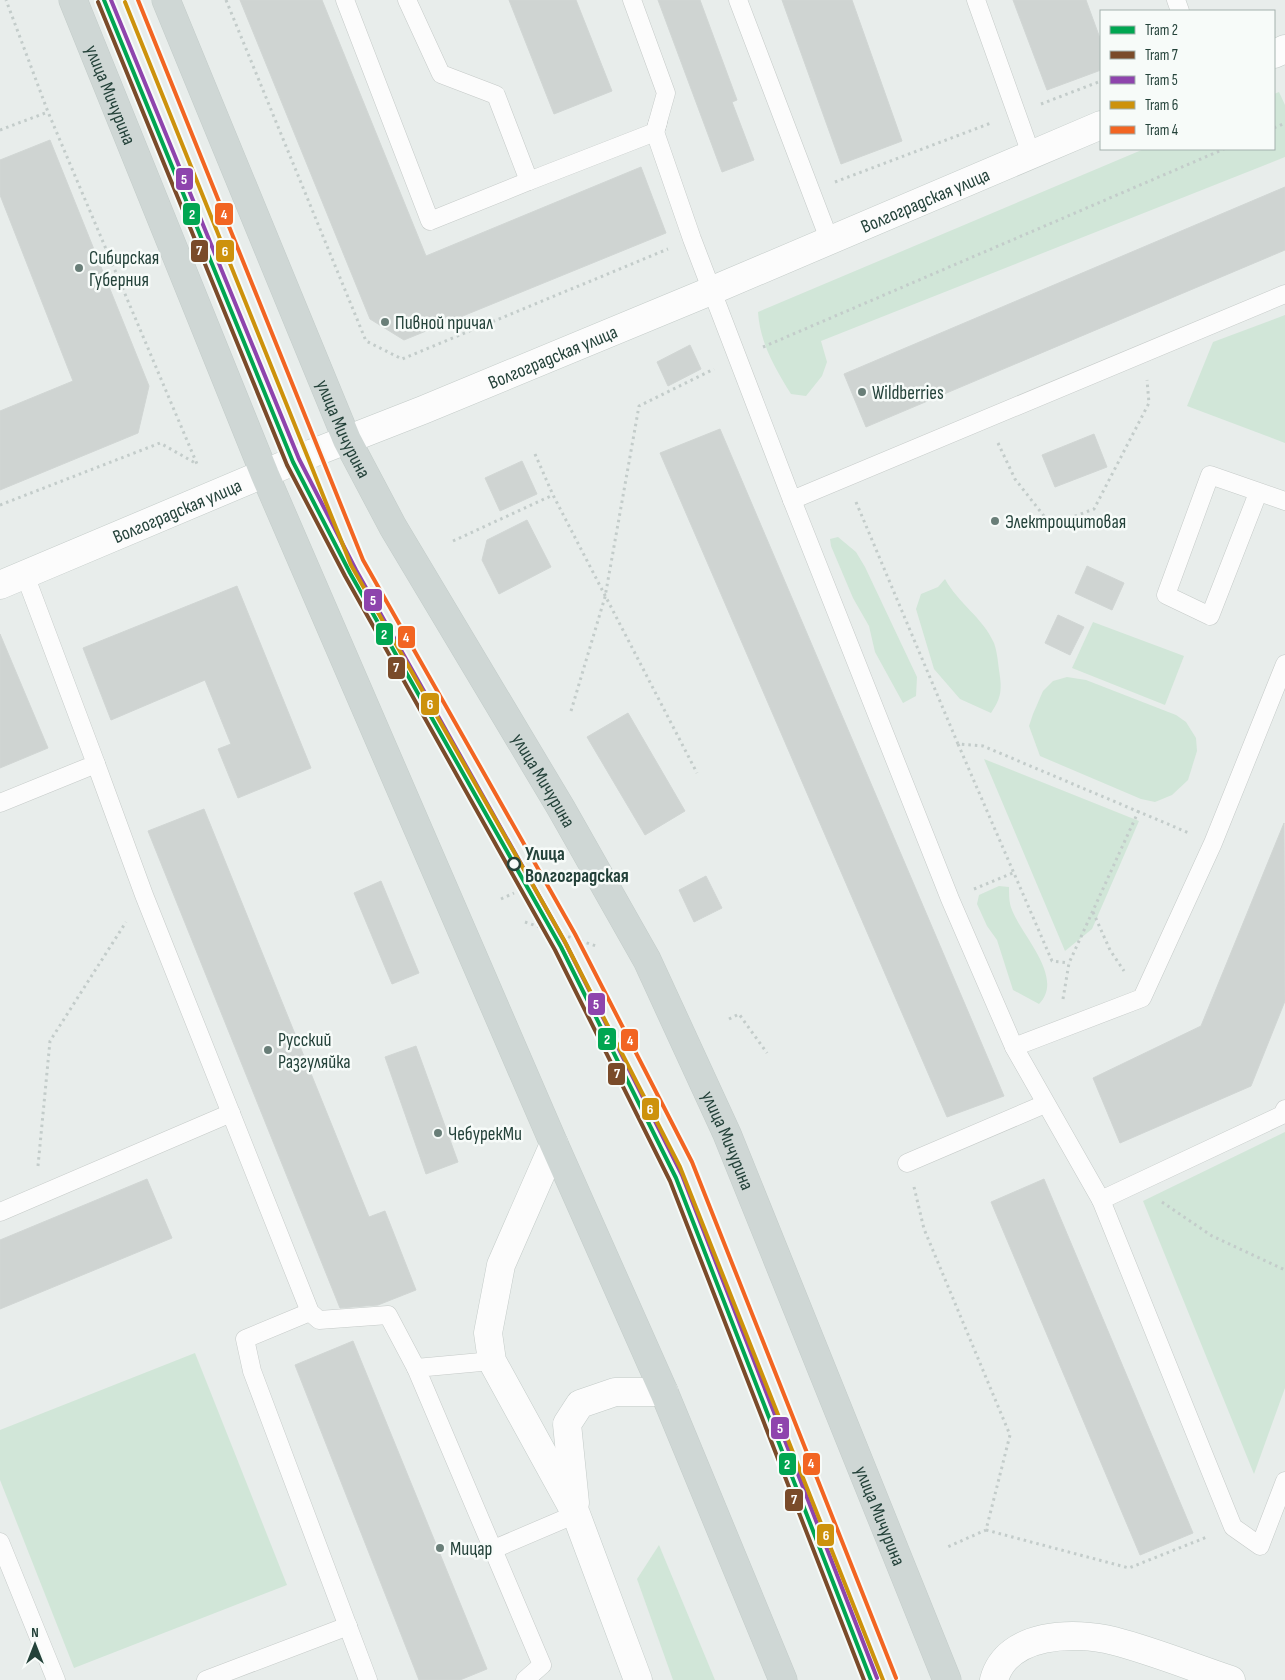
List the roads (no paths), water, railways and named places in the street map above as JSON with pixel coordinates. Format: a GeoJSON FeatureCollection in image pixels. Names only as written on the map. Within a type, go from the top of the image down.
{"type":"FeatureCollection","features":[{"type":"Feature","properties":{"kind":"main road","name":"улица Мичурина"},"geometry":{"type":"LineString","coordinates":[[73,0],[265,475],[554,1144],[664,1392],[783,1680]]}},
{"type":"Feature","properties":{"kind":"main road","name":"улица Мичурина"},"geometry":{"type":"LineString","coordinates":[[166,0],[347,440],[393,527],[566,816],[647,960],[728,1134],[947,1680]]}},
{"type":"Feature","properties":{"kind":"street","name":"Волгоградская улица"},"geometry":{"type":"LineString","coordinates":[[12,580],[713,290],[828,239],[1100,125]]}},
{"type":"Feature","properties":{"kind":"street"},"geometry":{"type":"LineString","coordinates":[[554,1144],[501,1265],[488,1333],[492,1362],[576,1514],[638,1680]]}},
{"type":"Feature","properties":{"kind":"street"},"geometry":{"type":"LineString","coordinates":[[576,1514],[567,1424],[580,1404],[615,1392],[664,1392]]}},
{"type":"Feature","properties":{"kind":"street"},"geometry":{"type":"LineString","coordinates":[[994,1680],[1007,1657],[1026,1643],[1052,1637],[1076,1637],[1113,1641],[1231,1680]]}},
{"type":"Feature","properties":{"kind":"lane"},"geometry":{"type":"LineString","coordinates":[[345,0],[430,221],[655,132]]}},
{"type":"Feature","properties":{"kind":"lane"},"geometry":{"type":"LineString","coordinates":[[407,0],[441,74],[496,95],[529,181]]}},
{"type":"Feature","properties":{"kind":"lane"},"geometry":{"type":"LineString","coordinates":[[632,0],[666,93],[655,132],[692,239],[792,500],[950,899],[1014,1047],[1101,1200],[1233,1527],[1260,1546],[1285,1481]]}},
{"type":"Feature","properties":{"kind":"lane"},"geometry":{"type":"LineString","coordinates":[[738,0],[828,239]]}},
{"type":"Feature","properties":{"kind":"lane"},"geometry":{"type":"LineString","coordinates":[[976,0],[1031,154]]}},
{"type":"Feature","properties":{"kind":"lane"},"geometry":{"type":"LineString","coordinates":[[792,500],[1285,294]]}},
{"type":"Feature","properties":{"kind":"lane"},"geometry":{"type":"LineString","coordinates":[[1258,494],[1210,616],[1166,595],[1210,475],[1258,494],[1285,501]]}},
{"type":"Feature","properties":{"kind":"lane"},"geometry":{"type":"LineString","coordinates":[[12,580],[96,764],[144,895],[310,1312],[319,1320],[388,1315],[416,1368],[542,1665],[525,1680]]}},
{"type":"Feature","properties":{"kind":"lane"},"geometry":{"type":"LineString","coordinates":[[1014,1047],[1142,998],[1212,843],[1285,664]]}},
{"type":"Feature","properties":{"kind":"lane"},"geometry":{"type":"LineString","coordinates":[[0,803],[96,764]]}},
{"type":"Feature","properties":{"kind":"lane"},"geometry":{"type":"LineString","coordinates":[[907,1163],[1046,1104]]}},
{"type":"Feature","properties":{"kind":"lane"},"geometry":{"type":"LineString","coordinates":[[1101,1200],[1137,1185],[1282,1116],[1285,1109]]}},
{"type":"Feature","properties":{"kind":"lane"},"geometry":{"type":"LineString","coordinates":[[0,1212],[231,1113]]}},
{"type":"Feature","properties":{"kind":"lane"},"geometry":{"type":"LineString","coordinates":[[310,1312],[245,1339],[252,1371],[368,1680]]}},
{"type":"Feature","properties":{"kind":"lane"},"geometry":{"type":"LineString","coordinates":[[416,1368],[492,1362]]}},
{"type":"Feature","properties":{"kind":"lane"},"geometry":{"type":"LineString","coordinates":[[494,1549],[576,1514]]}},
{"type":"Feature","properties":{"kind":"lane"},"geometry":{"type":"LineString","coordinates":[[0,1542],[56,1680]]}},
{"type":"Feature","properties":{"kind":"lane"},"geometry":{"type":"LineString","coordinates":[[206,1680],[348,1626]]}},
{"type":"Feature","properties":{"kind":"tram line","name":"2"},"geometry":{"type":"LineString","coordinates":[[104,0],[293,462],[350,573],[561,947],[676,1178],[871,1680]]}},
{"type":"Feature","properties":{"kind":"tram line","name":"5"},"geometry":{"type":"LineString","coordinates":[[111,0],[299,459],[356,570],[566,944],[682,1175],[877,1678]]}},
{"type":"Feature","properties":{"kind":"tram line","name":"4"},"geometry":{"type":"LineString","coordinates":[[138,0],[363,560],[575,934],[692,1162],[896,1678]]}},
{"type":"Feature","properties":{"kind":"tram line","name":"7"},"geometry":{"type":"LineString","coordinates":[[98,2],[287,465],[345,576],[555,950],[670,1181],[864,1680]]}},
{"type":"Feature","properties":{"kind":"tram line","name":"6"},"geometry":{"type":"LineString","coordinates":[[125,2],[351,565],[564,940],[680,1167],[883,1680]]}},
{"type":"Feature","properties":{"kind":"place","name":"Сибирская Губерния"},"geometry":{"type":"Point","coordinates":[79,268]}},
{"type":"Feature","properties":{"kind":"place","name":"Пивной причал"},"geometry":{"type":"Point","coordinates":[385,322]}},
{"type":"Feature","properties":{"kind":"place","name":"Wildberries"},"geometry":{"type":"Point","coordinates":[862,392]}},
{"type":"Feature","properties":{"kind":"place","name":"Электрощитовая"},"geometry":{"type":"Point","coordinates":[995,521]}},
{"type":"Feature","properties":{"kind":"place","name":"Улица Волгоградская"},"geometry":{"type":"Point","coordinates":[514,864]}},
{"type":"Feature","properties":{"kind":"place","name":"Русский Разгуляйка"},"geometry":{"type":"Point","coordinates":[268,1050]}},
{"type":"Feature","properties":{"kind":"place","name":"ЧебурекМи"},"geometry":{"type":"Point","coordinates":[438,1133]}},
{"type":"Feature","properties":{"kind":"place","name":"Мицар"},"geometry":{"type":"Point","coordinates":[440,1548]}}]}
